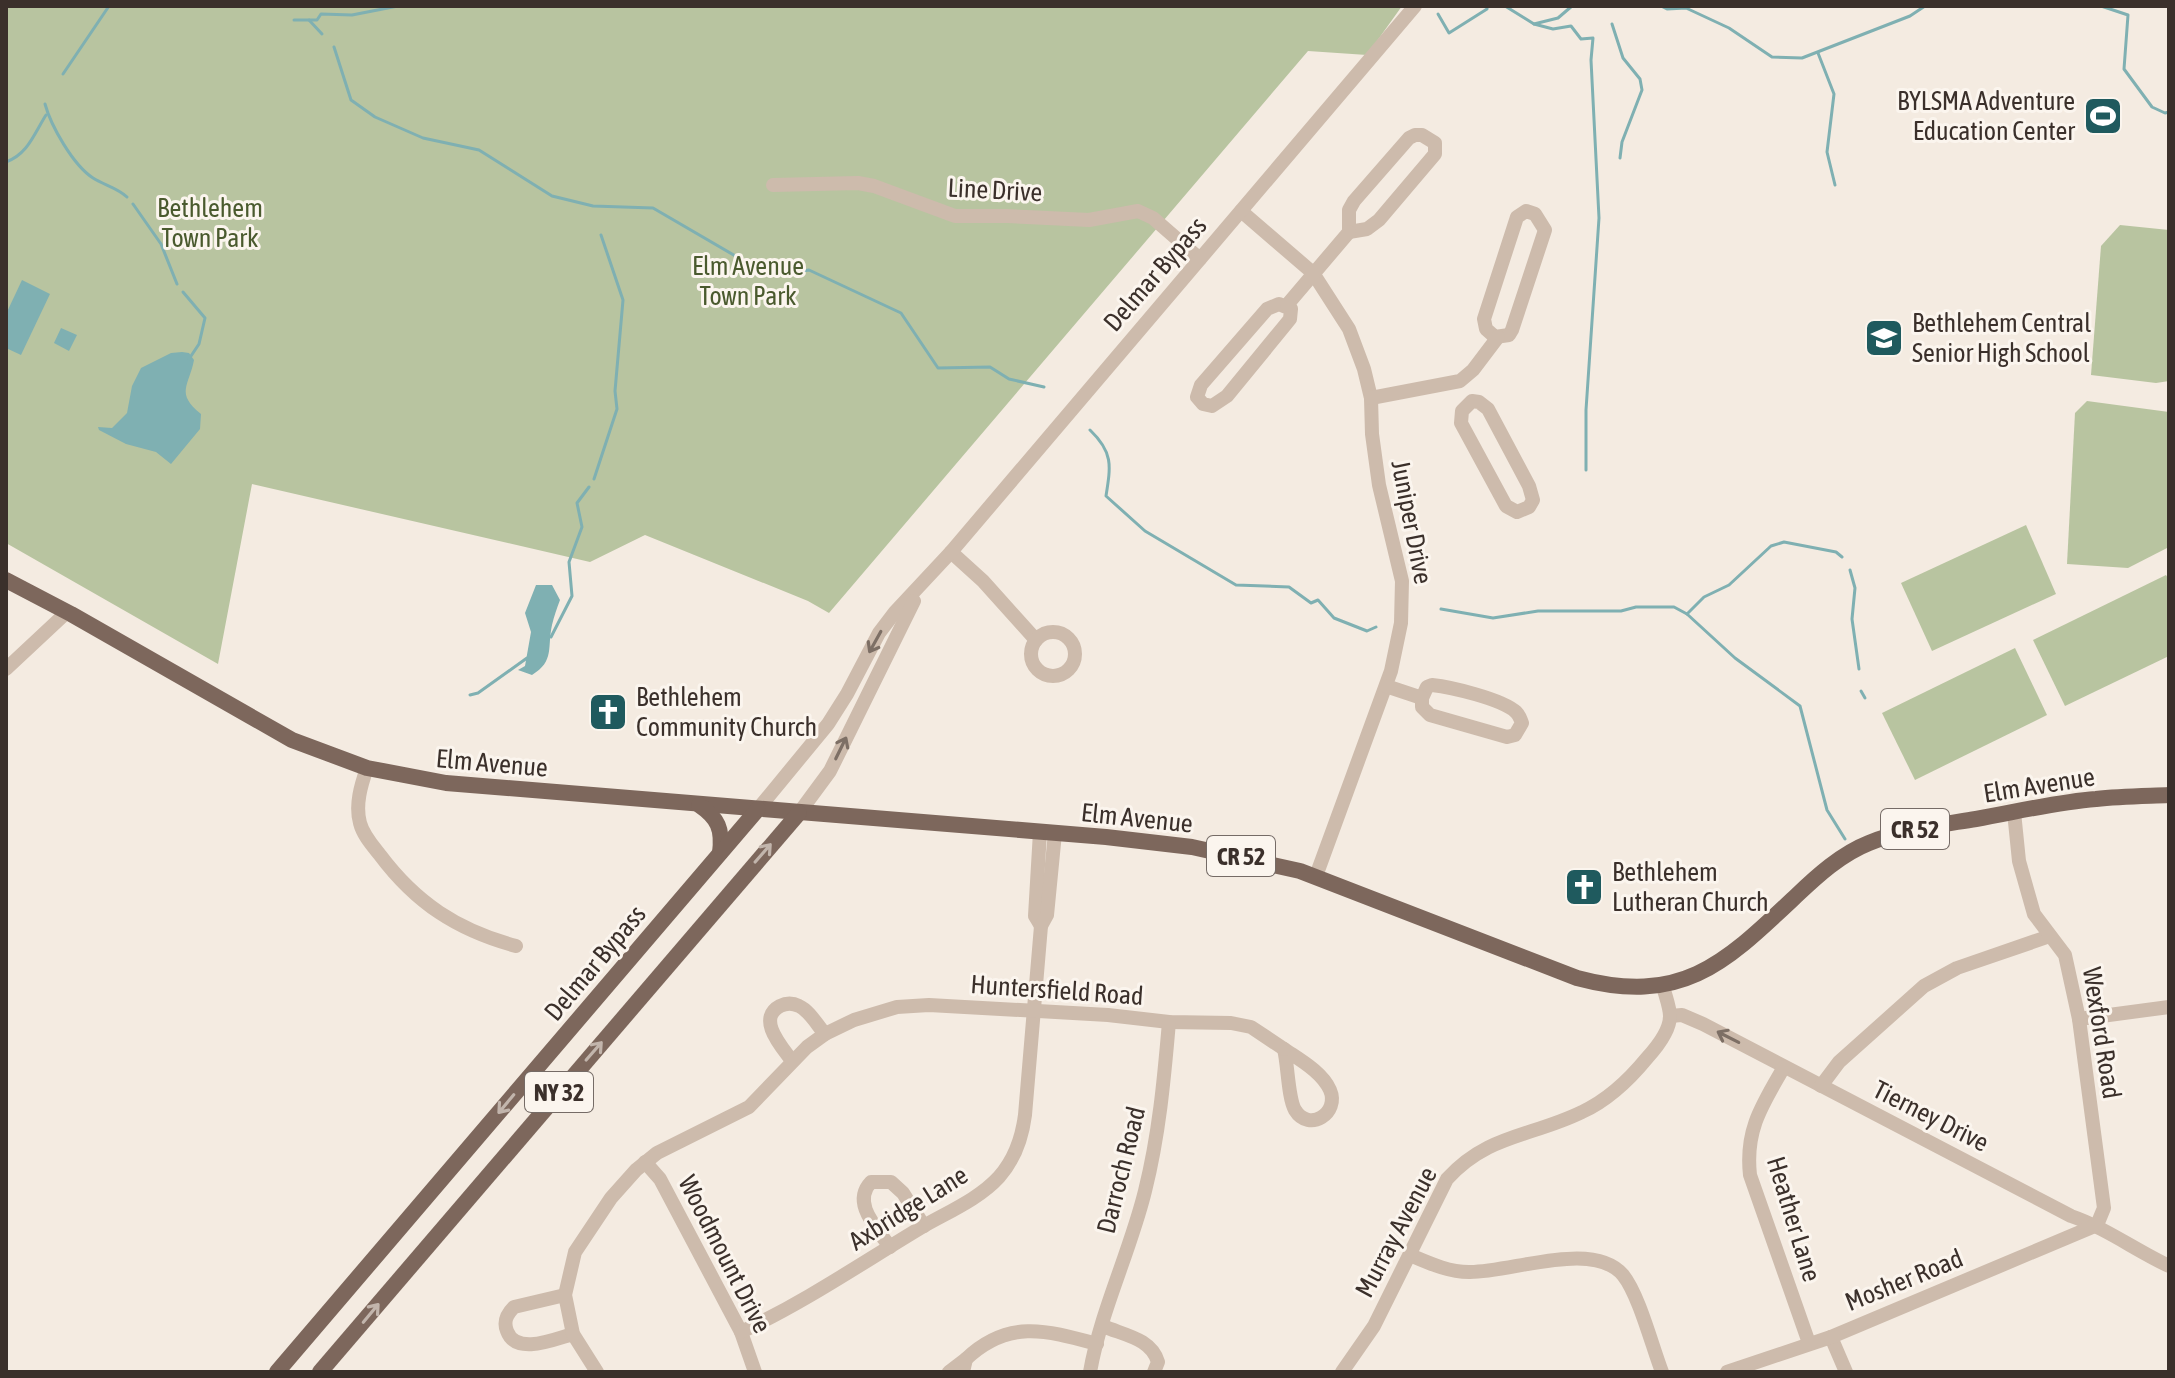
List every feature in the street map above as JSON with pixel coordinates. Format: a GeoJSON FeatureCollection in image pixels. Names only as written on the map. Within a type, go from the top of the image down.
{"type":"FeatureCollection","features":[{"type":"Feature","properties":{"kind":"main road","name":"Elm Avenue"},"geometry":{"type":"LineString","coordinates":[[6,580],[292,740],[367,768],[446,783],[1192,847],[1266,861],[1316,876],[1577,978],[1634,989],[1663,986],[1698,974],[1731,956],[1817,876],[1864,845],[1917,829],[2014,812],[2094,799],[2169,795]]}},
{"type":"Feature","properties":{"kind":"main road"},"geometry":{"type":"LineString","coordinates":[[697,804],[711,813],[721,829],[720,853]]}},
{"type":"Feature","properties":{"kind":"main road","name":"Delmar Bypass"},"geometry":{"type":"LineString","coordinates":[[277,1372],[758,809]]}},
{"type":"Feature","properties":{"kind":"main road","name":"Delmar Bypass"},"geometry":{"type":"LineString","coordinates":[[320,1372],[799,813]]}},
{"type":"Feature","properties":{"kind":"street","name":"Delmar Bypass"},"geometry":{"type":"LineString","coordinates":[[758,809],[828,724],[879,633],[895,612],[951,552],[1415,6]]}},
{"type":"Feature","properties":{"kind":"street"},"geometry":{"type":"LineString","coordinates":[[1287,305],[1349,232],[1367,229],[1379,220],[1435,154],[1435,143],[1422,135],[1409,138],[1354,201],[1349,210],[1349,232]]}},
{"type":"Feature","properties":{"kind":"street","name":"Line Drive"},"geometry":{"type":"LineString","coordinates":[[773,185],[858,183],[955,216],[1098,220],[1138,211],[1153,218],[1200,259]]}},
{"type":"Feature","properties":{"kind":"street","name":"Juniper Drive"},"geometry":{"type":"LineString","coordinates":[[1241,211],[1313,273],[1349,329],[1371,398],[1379,485],[1402,581],[1401,623],[1391,671],[1316,876]]}},
{"type":"Feature","properties":{"kind":"street"},"geometry":{"type":"LineString","coordinates":[[1371,398],[1460,381],[1473,370],[1498,337],[1509,335],[1545,230],[1535,214],[1526,211],[1517,217],[1484,319],[1486,329],[1498,337]]}},
{"type":"Feature","properties":{"kind":"street"},"geometry":{"type":"LineString","coordinates":[[1273,305],[1287,305],[1291,309],[1290,319],[1227,396],[1212,406],[1203,404],[1197,397],[1201,385],[1267,309],[1273,305]]}},
{"type":"Feature","properties":{"kind":"street"},"geometry":{"type":"LineString","coordinates":[[1460,381],[1472,401]]}},
{"type":"Feature","properties":{"kind":"street"},"geometry":{"type":"LineString","coordinates":[[1472,401],[1488,409],[1529,486],[1533,500],[1525,509],[1517,512],[1506,506],[1461,423],[1462,411],[1472,401]]}},
{"type":"Feature","properties":{"kind":"street"},"geometry":{"type":"LineString","coordinates":[[951,552],[983,581],[1036,640]]}},
{"type":"Feature","properties":{"kind":"street","name":"Delmar Bypass"},"geometry":{"type":"LineString","coordinates":[[799,813],[830,771],[908,609],[932,574]]}},
{"type":"Feature","properties":{"kind":"street"},"geometry":{"type":"LineString","coordinates":[[6,669],[67,612]]}},
{"type":"Feature","properties":{"kind":"street"},"geometry":{"type":"LineString","coordinates":[[859,671],[874,681]]}},
{"type":"Feature","properties":{"kind":"street"},"geometry":{"type":"LineString","coordinates":[[1386,686],[1422,698]]}},
{"type":"Feature","properties":{"kind":"street"},"geometry":{"type":"LineString","coordinates":[[1427,687],[1447,687],[1506,706],[1517,713],[1522,723],[1515,735],[1495,735],[1430,715],[1422,707],[1422,698],[1427,687]]}},
{"type":"Feature","properties":{"kind":"street"},"geometry":{"type":"LineString","coordinates":[[367,768],[359,801],[360,823],[387,864],[422,902],[434,910],[485,937],[516,946]]}},
{"type":"Feature","properties":{"kind":"street","name":"Wexford Road"},"geometry":{"type":"LineString","coordinates":[[2014,812],[2019,861],[2034,914],[2065,955],[2079,1019],[2104,1208],[2097,1225]]}},
{"type":"Feature","properties":{"kind":"street","name":"Axbridge Lane"},"geometry":{"type":"LineString","coordinates":[[741,1332],[787,1310],[982,1192],[1009,1165],[1022,1135],[1041,926],[1047,915],[1043,881],[1047,833]]}},
{"type":"Feature","properties":{"kind":"street"},"geometry":{"type":"LineString","coordinates":[[1821,1086],[1839,1062],[1924,986],[1957,968],[2050,936]]}},
{"type":"Feature","properties":{"kind":"street"},"geometry":{"type":"LineString","coordinates":[[1663,986],[1670,1016]]}},
{"type":"Feature","properties":{"kind":"street"},"geometry":{"type":"LineString","coordinates":[[792,1061],[775,1039],[771,1027],[771,1017],[778,1007],[785,1004],[799,1006],[825,1034]]}},
{"type":"Feature","properties":{"kind":"street","name":"Huntersfield Road"},"geometry":{"type":"LineString","coordinates":[[597,1372],[573,1334],[565,1295],[571,1266],[583,1238],[611,1198],[645,1162],[667,1146],[749,1107],[792,1061],[825,1034],[874,1013],[909,1006],[1231,1023],[1251,1027],[1284,1049],[1311,1069],[1329,1088],[1332,1105],[1324,1117],[1310,1120],[1294,1109],[1284,1049]]}},
{"type":"Feature","properties":{"kind":"street"},"geometry":{"type":"LineString","coordinates":[[2079,1019],[2169,1007]]}},
{"type":"Feature","properties":{"kind":"street","name":"Tierney Drive"},"geometry":{"type":"LineString","coordinates":[[1670,1016],[1682,1015],[1703,1024],[2071,1216],[2097,1225],[2169,1266]]}},
{"type":"Feature","properties":{"kind":"street","name":"Murray Avenue"},"geometry":{"type":"LineString","coordinates":[[1342,1372],[1374,1326],[1440,1190],[1463,1161],[1483,1148],[1580,1114],[1597,1104],[1629,1079],[1654,1051],[1665,1034],[1670,1016]]}},
{"type":"Feature","properties":{"kind":"street","name":"Darroch Road"},"geometry":{"type":"LineString","coordinates":[[1094,1371],[1097,1344],[1145,1193],[1161,1120],[1169,1022]]}},
{"type":"Feature","properties":{"kind":"street","name":"Heather Lane"},"geometry":{"type":"LineString","coordinates":[[1784,1067],[1755,1121],[1748,1154],[1750,1175],[1809,1343]]}},
{"type":"Feature","properties":{"kind":"street","name":"Woodmount Drive"},"geometry":{"type":"LineString","coordinates":[[645,1162],[660,1179],[741,1332],[755,1372]]}},
{"type":"Feature","properties":{"kind":"street"},"geometry":{"type":"LineString","coordinates":[[890,1247],[869,1218],[863,1202],[863,1193],[871,1182],[891,1182],[903,1193],[924,1226]]}},
{"type":"Feature","properties":{"kind":"street","name":"Mosher Road"},"geometry":{"type":"LineString","coordinates":[[1727,1372],[1831,1337],[2097,1225]]}},
{"type":"Feature","properties":{"kind":"street"},"geometry":{"type":"LineString","coordinates":[[1410,1255],[1446,1270],[1468,1272],[1573,1259],[1603,1261],[1612,1265],[1625,1278],[1662,1372]]}},
{"type":"Feature","properties":{"kind":"street"},"geometry":{"type":"LineString","coordinates":[[565,1295],[514,1307],[506,1319],[506,1327],[512,1338],[523,1344],[573,1334]]}},
{"type":"Feature","properties":{"kind":"street"},"geometry":{"type":"LineString","coordinates":[[1103,1326],[1138,1339],[1153,1349],[1158,1362],[1154,1372]]}},
{"type":"Feature","properties":{"kind":"street"},"geometry":{"type":"LineString","coordinates":[[949,1372],[965,1366],[992,1338],[1023,1331],[1063,1335],[1097,1344]]}},
{"type":"Feature","properties":{"kind":"street"},"geometry":{"type":"LineString","coordinates":[[1831,1337],[1846,1372]]}},
{"type":"Feature","properties":{"kind":"green space","name":"Elm Avenue Town Park"},"geometry":{"type":"Polygon","coordinates":[[[6,6],[1402,6],[1367,55],[1308,51],[829,613],[808,601],[645,535],[590,562],[252,484],[218,664],[6,543],[6,6]]]}},
{"type":"Feature","properties":{"kind":"green space"},"geometry":{"type":"Polygon","coordinates":[[[2120,225],[2169,230],[2169,381],[2156,383],[2091,375],[2101,246],[2120,225]]]}},
{"type":"Feature","properties":{"kind":"green space"},"geometry":{"type":"Polygon","coordinates":[[[2087,401],[2169,412],[2169,547],[2128,568],[2067,564],[2075,413],[2087,401]]]}},
{"type":"Feature","properties":{"kind":"green space"},"geometry":{"type":"Polygon","coordinates":[[[2026,525],[2056,594],[1932,651],[1901,583],[2026,525]]]}},
{"type":"Feature","properties":{"kind":"green space"},"geometry":{"type":"Polygon","coordinates":[[[2166,575],[2169,580],[2169,656],[2065,706],[2033,640],[2166,575]]]}},
{"type":"Feature","properties":{"kind":"green space"},"geometry":{"type":"Polygon","coordinates":[[[2015,648],[2047,715],[1915,780],[1882,713],[2015,648]]]}},
{"type":"Feature","properties":{"kind":"water"},"geometry":{"type":"Polygon","coordinates":[[[22,280],[50,294],[21,355],[6,348],[6,314],[22,280]]]}},
{"type":"Feature","properties":{"kind":"water"},"geometry":{"type":"Polygon","coordinates":[[[61,328],[77,335],[69,351],[54,343],[61,328]]]}},
{"type":"Feature","properties":{"kind":"water"},"geometry":{"type":"Polygon","coordinates":[[[171,353],[189,353],[194,360],[186,395],[201,414],[200,429],[171,464],[156,452],[126,444],[99,430],[98,427],[112,428],[127,413],[132,386],[141,368],[171,353]]]}},
{"type":"Feature","properties":{"kind":"water"},"geometry":{"type":"Polygon","coordinates":[[[536,585],[552,585],[560,600],[552,625],[547,659],[532,675],[518,670],[525,666],[531,632],[525,613],[536,585]]]}},
{"type":"Feature","properties":{"kind":"waterway"},"geometry":{"type":"LineString","coordinates":[[63,74],[109,6]]}},
{"type":"Feature","properties":{"kind":"waterway"},"geometry":{"type":"LineString","coordinates":[[294,20],[317,20],[321,14],[352,15],[398,6]]}},
{"type":"Feature","properties":{"kind":"waterway"},"geometry":{"type":"LineString","coordinates":[[1438,14],[1449,33],[1487,9],[1487,6]]}},
{"type":"Feature","properties":{"kind":"waterway"},"geometry":{"type":"LineString","coordinates":[[1505,6],[1534,24],[1558,18],[1572,6]]}},
{"type":"Feature","properties":{"kind":"waterway"},"geometry":{"type":"LineString","coordinates":[[1661,6],[1667,9],[1686,8],[1729,28],[1772,57],[1802,58],[1910,16],[1925,6]]}},
{"type":"Feature","properties":{"kind":"waterway"},"geometry":{"type":"LineString","coordinates":[[2101,6],[2128,15],[2124,69],[2152,107],[2169,112]]}},
{"type":"Feature","properties":{"kind":"waterway"},"geometry":{"type":"LineString","coordinates":[[309,20],[322,34]]}},
{"type":"Feature","properties":{"kind":"waterway"},"geometry":{"type":"LineString","coordinates":[[1534,24],[1553,29],[1571,26],[1581,39],[1593,38],[1591,60],[1599,218],[1586,410],[1586,470]]}},
{"type":"Feature","properties":{"kind":"waterway"},"geometry":{"type":"LineString","coordinates":[[1612,24],[1623,58],[1640,79],[1642,90],[1622,142],[1620,158]]}},
{"type":"Feature","properties":{"kind":"waterway"},"geometry":{"type":"LineString","coordinates":[[334,47],[351,100],[375,117],[423,138],[479,150],[552,196],[593,206],[653,208],[756,268],[769,272]]}},
{"type":"Feature","properties":{"kind":"waterway"},"geometry":{"type":"LineString","coordinates":[[1818,53],[1834,94],[1827,152],[1835,185]]}},
{"type":"Feature","properties":{"kind":"waterway"},"geometry":{"type":"LineString","coordinates":[[45,104],[58,134],[85,172],[127,197]]}},
{"type":"Feature","properties":{"kind":"waterway"},"geometry":{"type":"LineString","coordinates":[[6,162],[25,149],[46,115]]}},
{"type":"Feature","properties":{"kind":"waterway"},"geometry":{"type":"LineString","coordinates":[[133,204],[161,244],[177,284]]}},
{"type":"Feature","properties":{"kind":"waterway"},"geometry":{"type":"LineString","coordinates":[[594,479],[617,409],[615,391],[623,300],[601,235]]}},
{"type":"Feature","properties":{"kind":"waterway"},"geometry":{"type":"LineString","coordinates":[[778,275],[809,270],[901,313],[938,368],[990,367],[1009,379],[1044,387]]}},
{"type":"Feature","properties":{"kind":"waterway"},"geometry":{"type":"LineString","coordinates":[[183,292],[205,318],[199,344],[189,359]]}},
{"type":"Feature","properties":{"kind":"waterway"},"geometry":{"type":"LineString","coordinates":[[1090,430],[1103,445],[1108,460],[1106,496],[1145,531],[1236,585],[1289,587],[1311,603],[1318,600],[1334,618],[1367,631],[1376,627]]}},
{"type":"Feature","properties":{"kind":"waterway"},"geometry":{"type":"LineString","coordinates":[[551,637],[572,596],[569,562],[582,527],[577,503],[589,487]]}},
{"type":"Feature","properties":{"kind":"waterway"},"geometry":{"type":"LineString","coordinates":[[1687,614],[1704,597],[1729,585],[1771,546],[1784,542],[1836,552],[1842,557]]}},
{"type":"Feature","properties":{"kind":"waterway"},"geometry":{"type":"LineString","coordinates":[[1850,570],[1855,588],[1852,619],[1859,669]]}},
{"type":"Feature","properties":{"kind":"waterway"},"geometry":{"type":"LineString","coordinates":[[1441,609],[1493,618],[1538,611],[1621,611],[1636,607],[1674,607],[1687,614],[1735,658],[1800,706],[1827,810],[1845,839]]}},
{"type":"Feature","properties":{"kind":"waterway"},"geometry":{"type":"LineString","coordinates":[[470,695],[478,693],[527,658]]}},
{"type":"Feature","properties":{"kind":"waterway"},"geometry":{"type":"LineString","coordinates":[[1861,691],[1865,698]]}},
{"type":"Feature","properties":{"kind":"place","name":"BYLSMA Adventure Education Center"},"geometry":{"type":"Point","coordinates":[2103,116]}},
{"type":"Feature","properties":{"kind":"place","name":"Bethlehem Central Senior High School"},"geometry":{"type":"Point","coordinates":[1884,338]}},
{"type":"Feature","properties":{"kind":"place","name":"Bethlehem Community Church"},"geometry":{"type":"Point","coordinates":[608,712]}},
{"type":"Feature","properties":{"kind":"place","name":"Bethlehem Lutheran Church"},"geometry":{"type":"Point","coordinates":[1584,887]}},
{"type":"Feature","properties":{"kind":"park label","name":"Bethlehem Town Park"},"geometry":{"type":"Point","coordinates":[210,223]}}]}
